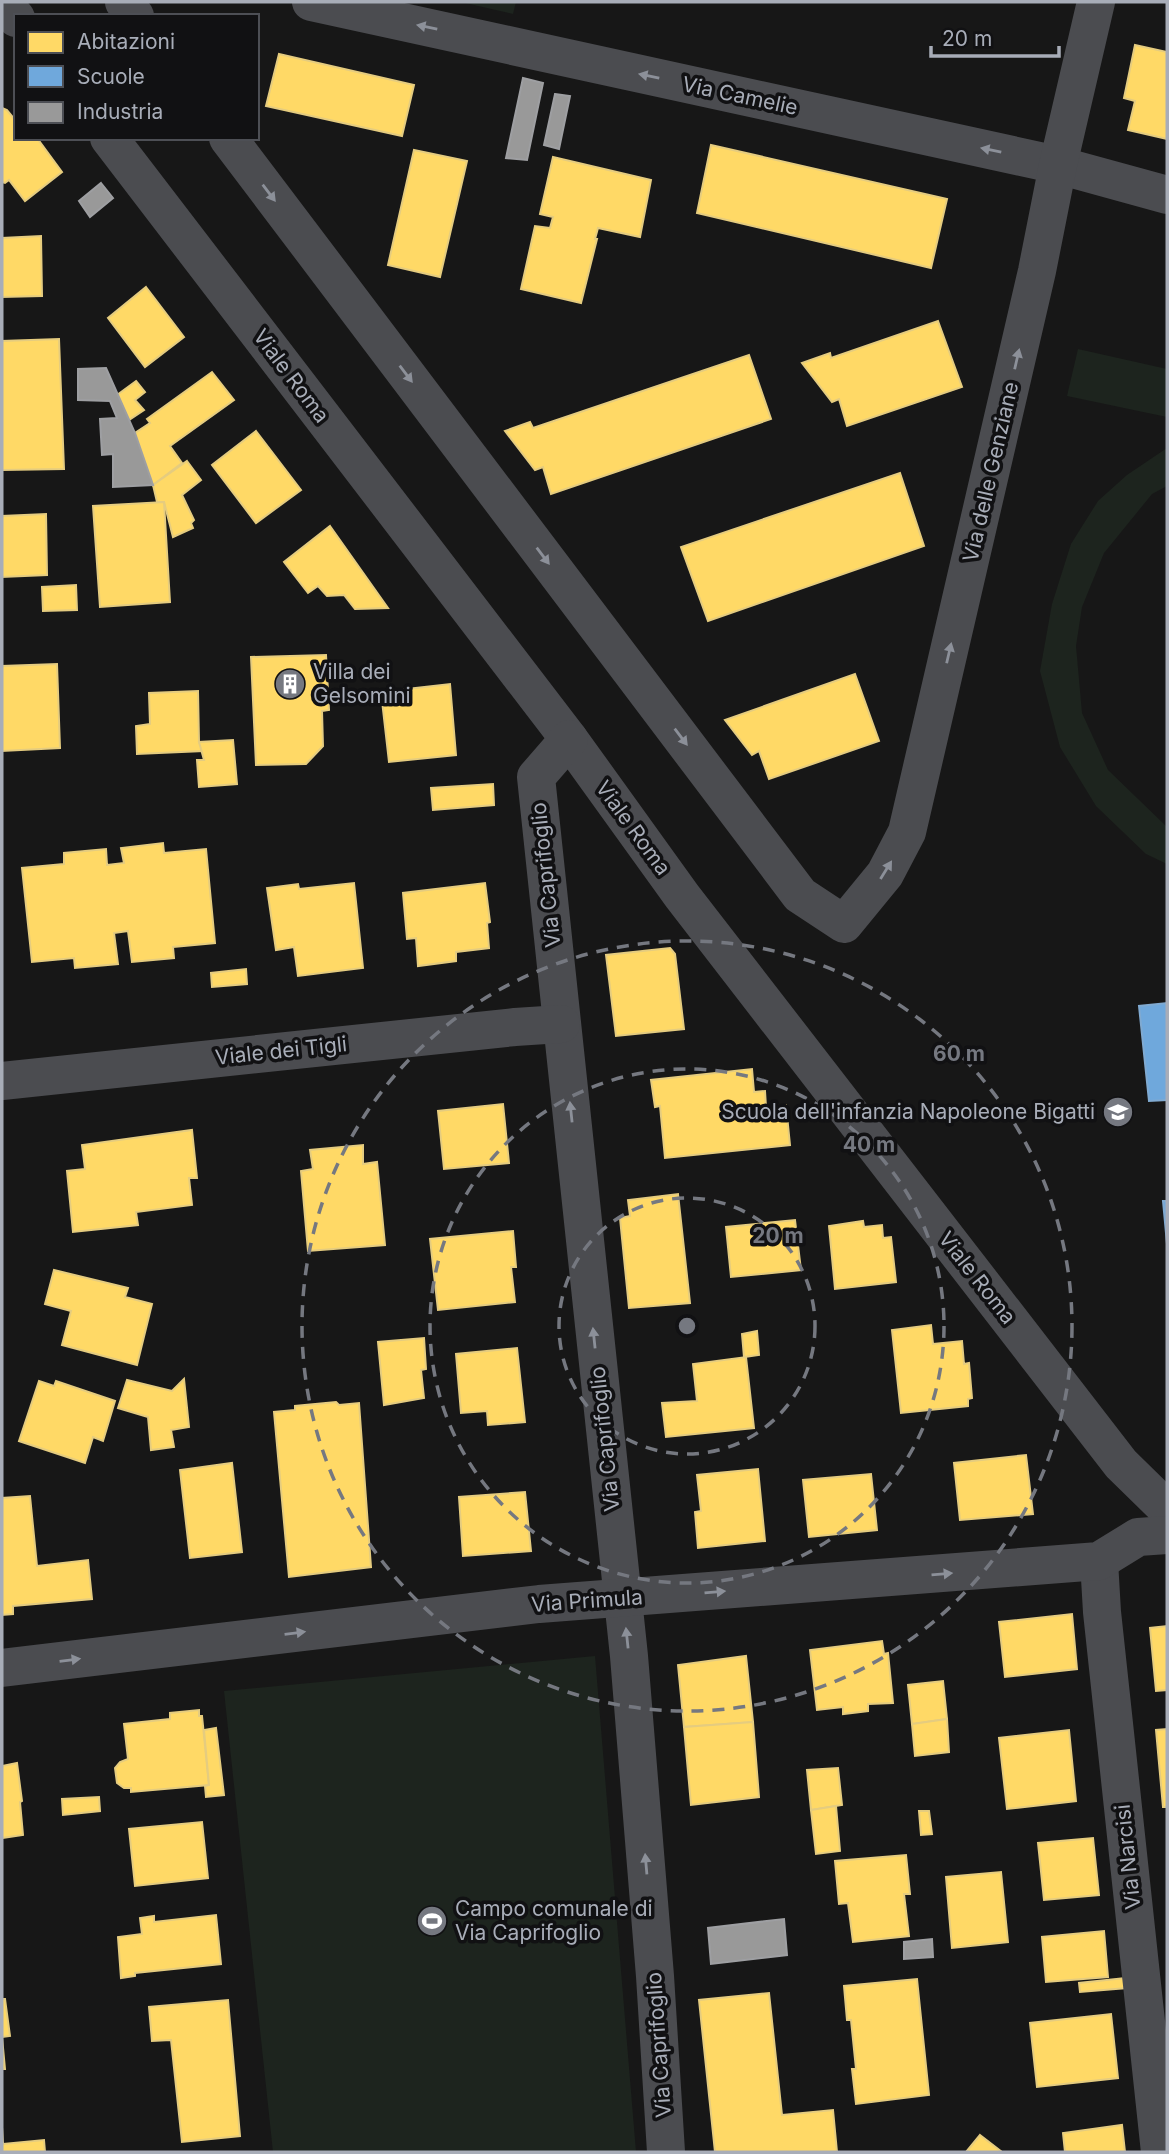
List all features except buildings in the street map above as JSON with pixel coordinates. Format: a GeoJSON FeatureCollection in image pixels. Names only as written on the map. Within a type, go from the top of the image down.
{"type":"FeatureCollection","features":[{"type":"Feature","properties":{"kind":"street","name":"Via Camelie"},"geometry":{"type":"LineString","coordinates":[[311,2],[1058,165],[1167,195]]}},
{"type":"Feature","properties":{"kind":"street","name":"Via delle Genziane"},"geometry":{"type":"LineString","coordinates":[[230,140],[800,895],[845,924],[885,874],[907,832],[1037,271],[1058,165],[1096,2]]}},
{"type":"Feature","properties":{"kind":"street","name":"Viale Roma"},"geometry":{"type":"LineString","coordinates":[[111,140],[569,739],[682,896],[1121,1464],[1167,1509]]}},
{"type":"Feature","properties":{"kind":"street","name":"Via Caprifoglio"},"geometry":{"type":"LineString","coordinates":[[569,739],[536,777],[623,1598],[655,1976],[666,2152]]}},
{"type":"Feature","properties":{"kind":"street","name":"Viale dei Tigli"},"geometry":{"type":"LineString","coordinates":[[2,1081],[561,1024]]}},
{"type":"Feature","properties":{"kind":"street","name":"Via Primula"},"geometry":{"type":"LineString","coordinates":[[2,1668],[539,1604],[1099,1561],[1138,1537],[1167,1535]]}},
{"type":"Feature","properties":{"kind":"street","name":"Via Narcisi"},"geometry":{"type":"LineString","coordinates":[[1099,1561],[1101,1612],[1160,2152]]}},
{"type":"Feature","properties":{"kind":"shaded area"},"geometry":{"type":"Polygon","coordinates":[[[461,2],[516,2],[513,14],[461,2]]]}},
{"type":"Feature","properties":{"kind":"shaded area"},"geometry":{"type":"Polygon","coordinates":[[[1078,349],[1167,369],[1167,417],[1067,396],[1078,349]]]}},
{"type":"Feature","properties":{"kind":"shaded area"},"geometry":{"type":"Polygon","coordinates":[[[1167,448],[1167,486],[1152,494],[1104,553],[1082,607],[1076,646],[1082,713],[1108,770],[1167,827],[1167,864],[1146,854],[1096,806],[1060,747],[1040,671],[1052,604],[1071,544],[1098,501],[1127,475],[1167,448]]]}},
{"type":"Feature","properties":{"kind":"shaded area","name":"Campo comunale di Via Caprifoglio"},"geometry":{"type":"Polygon","coordinates":[[[595,1656],[636,2152],[273,2152],[224,1691],[595,1656]]]}},
{"type":"Feature","properties":{"kind":"place","name":"Villa dei Gelsomini"},"geometry":{"type":"Point","coordinates":[290,684]}},
{"type":"Feature","properties":{"kind":"place","name":"Scuola dell'infanzia Napoleone Bigatti"},"geometry":{"type":"Point","coordinates":[1118,1112]}},
{"type":"Feature","properties":{"kind":"place","name":"Campo comunale di Via Caprifoglio"},"geometry":{"type":"Point","coordinates":[432,1921]}}]}
